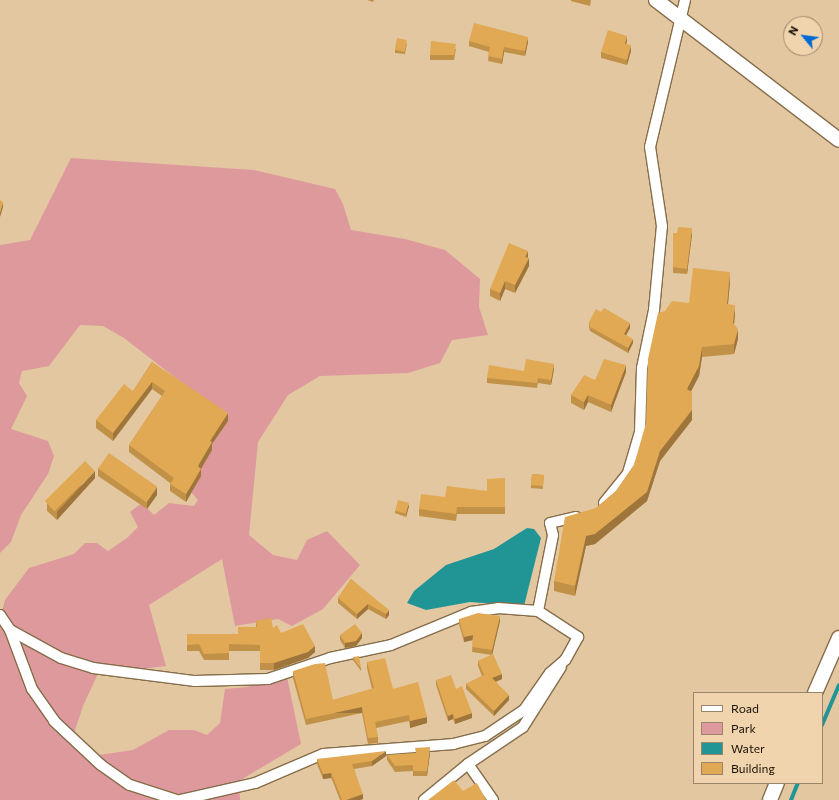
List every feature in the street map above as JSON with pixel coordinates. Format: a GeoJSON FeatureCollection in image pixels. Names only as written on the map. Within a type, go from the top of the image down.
{"type":"FeatureCollection","features":[{"type":"Feature","properties":{"kind":"street"},"geometry":{"type":"LineString","coordinates":[[656,0],[839,140]]}},
{"type":"Feature","properties":{"kind":"street"},"geometry":{"type":"LineString","coordinates":[[597,509],[611,497],[628,473],[640,432],[642,368],[654,310],[662,226],[650,147],[685,0]]}},
{"type":"Feature","properties":{"kind":"street"},"geometry":{"type":"LineString","coordinates":[[538,611],[553,535],[550,523],[586,514]]}},
{"type":"Feature","properties":{"kind":"street"},"geometry":{"type":"LineString","coordinates":[[10,630],[61,658],[93,668],[195,681],[268,679],[330,658],[391,645],[471,612],[498,608],[538,611],[578,637],[523,727],[468,764],[424,800]]}},
{"type":"Feature","properties":{"kind":"street"},"geometry":{"type":"LineString","coordinates":[[0,615],[10,630],[32,689],[54,721],[100,765],[130,785],[177,800]]}},
{"type":"Feature","properties":{"kind":"street"},"geometry":{"type":"LineString","coordinates":[[815,692],[839,638]]}},
{"type":"Feature","properties":{"kind":"street"},"geometry":{"type":"LineString","coordinates":[[181,800],[255,783],[323,754],[454,744],[485,736],[524,710],[550,673],[565,660]]}},
{"type":"Feature","properties":{"kind":"street"},"geometry":{"type":"LineString","coordinates":[[468,764],[493,800]]}},
{"type":"Feature","properties":{"kind":"street"},"geometry":{"type":"LineString","coordinates":[[770,800],[777,784]]}},
{"type":"Feature","properties":{"kind":"green space"},"geometry":{"type":"Polygon","coordinates":[[[71,158],[254,170],[335,189],[343,204],[351,230],[405,239],[445,250],[480,279],[479,307],[488,335],[452,340],[440,363],[408,373],[320,376],[288,395],[258,442],[249,535],[273,555],[297,560],[307,540],[327,531],[360,565],[323,609],[292,626],[278,619],[235,626],[222,559],[149,605],[166,666],[142,669],[101,667],[83,706],[74,733],[99,755],[133,750],[169,730],[194,730],[207,735],[220,723],[225,689],[247,687],[287,677],[301,744],[239,781],[240,800],[0,800],[0,619],[5,600],[29,568],[74,554],[85,543],[97,543],[108,551],[127,538],[138,527],[130,512],[142,503],[154,515],[169,503],[194,506],[198,500],[190,491],[213,407],[124,338],[103,326],[80,325],[49,366],[22,371],[19,383],[27,396],[11,429],[48,441],[54,456],[48,474],[21,515],[11,542],[0,553],[0,245],[30,240],[71,158]]]}},
{"type":"Feature","properties":{"kind":"water"},"geometry":{"type":"Polygon","coordinates":[[[527,528],[534,529],[541,538],[524,606],[470,602],[426,610],[407,603],[414,591],[446,565],[494,549],[527,528]]]}},
{"type":"Feature","properties":{"kind":"building"},"geometry":{"type":"Polygon","coordinates":[[[474,23],[528,37],[525,51],[504,47],[502,59],[488,56],[490,47],[469,41],[474,23]]]}},
{"type":"Feature","properties":{"kind":"building"},"geometry":{"type":"Polygon","coordinates":[[[608,30],[627,36],[625,44],[631,45],[627,60],[601,52],[608,30]]]}},
{"type":"Feature","properties":{"kind":"building"},"geometry":{"type":"Polygon","coordinates":[[[397,38],[407,40],[405,52],[395,50],[397,38]]]}},
{"type":"Feature","properties":{"kind":"building"},"geometry":{"type":"Polygon","coordinates":[[[431,41],[456,44],[454,55],[430,55],[431,41]]]}},
{"type":"Feature","properties":{"kind":"building"},"geometry":{"type":"Polygon","coordinates":[[[0,200],[3,202],[0,212],[0,200]]]}},
{"type":"Feature","properties":{"kind":"building"},"geometry":{"type":"Polygon","coordinates":[[[678,227],[692,228],[687,269],[673,267],[673,233],[677,233],[678,227]]]}},
{"type":"Feature","properties":{"kind":"building"},"geometry":{"type":"Polygon","coordinates":[[[509,243],[528,251],[525,257],[529,258],[515,285],[505,281],[500,293],[490,289],[509,243]]]}},
{"type":"Feature","properties":{"kind":"building"},"geometry":{"type":"Polygon","coordinates":[[[693,268],[730,272],[727,304],[735,305],[733,323],[738,329],[734,344],[702,347],[699,366],[687,389],[692,392],[692,410],[660,451],[647,492],[595,534],[586,536],[575,586],[554,581],[565,517],[596,508],[616,491],[634,465],[646,423],[648,359],[658,313],[665,311],[672,301],[689,303],[693,268]]]}},
{"type":"Feature","properties":{"kind":"building"},"geometry":{"type":"Polygon","coordinates":[[[604,308],[630,323],[624,334],[633,339],[628,348],[590,327],[589,322],[596,309],[601,312],[604,308]]]}},
{"type":"Feature","properties":{"kind":"building"},"geometry":{"type":"Polygon","coordinates":[[[526,359],[554,364],[551,380],[538,378],[537,383],[487,378],[489,365],[524,371],[526,359]]]}},
{"type":"Feature","properties":{"kind":"building"},"geometry":{"type":"Polygon","coordinates":[[[604,359],[626,365],[611,405],[588,395],[584,402],[571,395],[584,375],[595,380],[604,359]]]}},
{"type":"Feature","properties":{"kind":"building"},"geometry":{"type":"Polygon","coordinates":[[[152,362],[228,413],[210,441],[212,442],[198,466],[201,469],[186,494],[170,484],[174,478],[129,445],[165,391],[152,382],[113,433],[96,420],[124,384],[133,391],[152,362]]]}},
{"type":"Feature","properties":{"kind":"building"},"geometry":{"type":"Polygon","coordinates":[[[109,453],[157,487],[146,502],[98,469],[109,453]]]}},
{"type":"Feature","properties":{"kind":"building"},"geometry":{"type":"Polygon","coordinates":[[[85,461],[95,471],[55,511],[45,501],[85,461]]]}},
{"type":"Feature","properties":{"kind":"building"},"geometry":{"type":"Polygon","coordinates":[[[532,474],[544,475],[543,486],[531,485],[532,474]]]}},
{"type":"Feature","properties":{"kind":"building"},"geometry":{"type":"Polygon","coordinates":[[[505,478],[505,507],[457,507],[456,514],[419,509],[421,494],[445,497],[447,486],[487,491],[487,479],[505,478]]]}},
{"type":"Feature","properties":{"kind":"building"},"geometry":{"type":"Polygon","coordinates":[[[398,500],[409,503],[406,513],[395,511],[398,500]]]}},
{"type":"Feature","properties":{"kind":"building"},"geometry":{"type":"Polygon","coordinates":[[[351,579],[389,610],[386,614],[368,604],[357,614],[338,598],[351,579]]]}},
{"type":"Feature","properties":{"kind":"building"},"geometry":{"type":"Polygon","coordinates":[[[478,613],[500,616],[492,650],[472,647],[473,635],[464,637],[459,619],[478,613]]]}},
{"type":"Feature","properties":{"kind":"building"},"geometry":{"type":"Polygon","coordinates":[[[271,618],[273,628],[277,625],[281,633],[303,624],[315,646],[308,652],[274,663],[260,663],[260,645],[229,644],[229,653],[204,654],[199,644],[187,645],[187,634],[238,634],[238,627],[257,627],[256,621],[271,618]]]}},
{"type":"Feature","properties":{"kind":"building"},"geometry":{"type":"Polygon","coordinates":[[[355,624],[362,633],[356,641],[345,643],[340,635],[355,624]]]}},
{"type":"Feature","properties":{"kind":"building"},"geometry":{"type":"Polygon","coordinates":[[[493,654],[502,674],[492,678],[509,695],[494,711],[466,684],[484,675],[478,661],[493,654]]]}},
{"type":"Feature","properties":{"kind":"building"},"geometry":{"type":"Polygon","coordinates":[[[359,656],[361,668],[353,657],[359,656]]]}},
{"type":"Feature","properties":{"kind":"building"},"geometry":{"type":"Polygon","coordinates":[[[385,658],[393,689],[418,682],[427,717],[410,721],[409,715],[375,722],[378,737],[368,738],[362,707],[306,719],[293,671],[315,664],[325,663],[333,700],[374,688],[367,662],[385,658]]]}},
{"type":"Feature","properties":{"kind":"building"},"geometry":{"type":"Polygon","coordinates":[[[451,675],[456,689],[462,686],[472,713],[455,719],[453,714],[448,716],[436,680],[451,675]]]}},
{"type":"Feature","properties":{"kind":"building"},"geometry":{"type":"Polygon","coordinates":[[[430,747],[427,771],[413,771],[413,765],[395,766],[387,755],[416,753],[415,748],[430,747]]]}},
{"type":"Feature","properties":{"kind":"building"},"geometry":{"type":"Polygon","coordinates":[[[386,751],[372,761],[352,764],[363,794],[346,800],[342,800],[331,773],[323,774],[317,759],[386,751]]]}},
{"type":"Feature","properties":{"kind":"building"},"geometry":{"type":"Polygon","coordinates":[[[454,780],[463,791],[477,783],[486,800],[428,800],[454,780]]]}},
{"type":"Feature","properties":{"kind":"waterway"},"geometry":{"type":"LineString","coordinates":[[823,723],[839,685]]}},
{"type":"Feature","properties":{"kind":"waterway"},"geometry":{"type":"LineString","coordinates":[[791,800],[798,784]]}}]}
